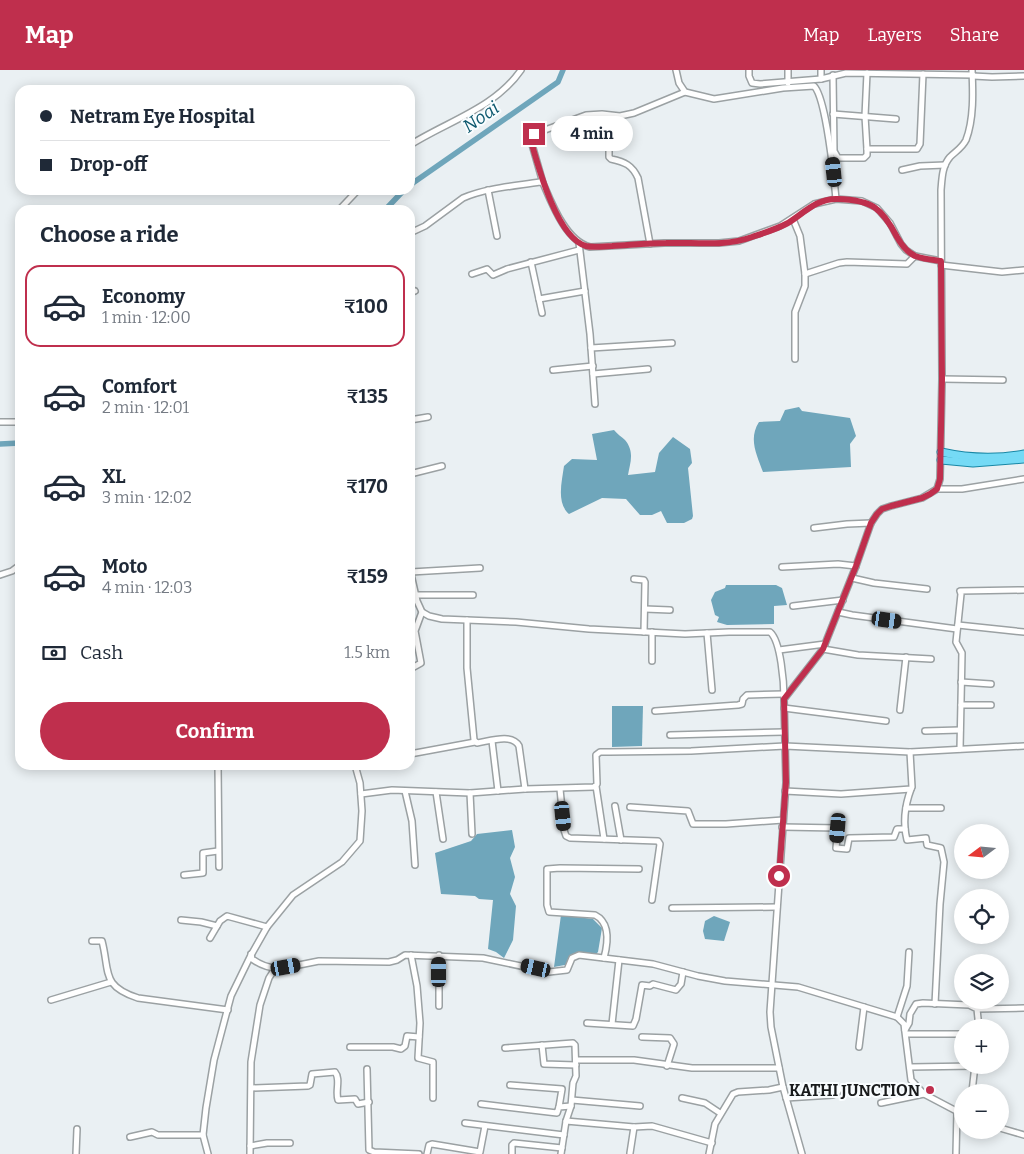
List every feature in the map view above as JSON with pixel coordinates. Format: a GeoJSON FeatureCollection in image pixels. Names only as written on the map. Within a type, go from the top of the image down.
{"type":"FeatureCollection","features":[{"type":"Feature","properties":{"kind":"main road"},"geometry":{"type":"LineString","coordinates":[[941,456],[991,457],[1024,454]]}},
{"type":"Feature","properties":{"kind":"main road"},"geometry":{"type":"LineString","coordinates":[[941,456],[973,463],[1024,459]]}},
{"type":"Feature","properties":{"kind":"street"},"geometry":{"type":"LineString","coordinates":[[415,142],[450,124],[497,96],[513,81],[521,70]]}},
{"type":"Feature","properties":{"kind":"street"},"geometry":{"type":"LineString","coordinates":[[676,70],[679,83],[685,92]]}},
{"type":"Feature","properties":{"kind":"street"},"geometry":{"type":"LineString","coordinates":[[749,70],[750,80],[755,84],[788,83],[821,79],[833,75],[898,72],[973,74],[992,78],[1024,76]]}},
{"type":"Feature","properties":{"kind":"street"},"geometry":{"type":"LineString","coordinates":[[788,70],[788,83]]}},
{"type":"Feature","properties":{"kind":"street"},"geometry":{"type":"LineString","coordinates":[[821,70],[821,79]]}},
{"type":"Feature","properties":{"kind":"street"},"geometry":{"type":"LineString","coordinates":[[833,75],[834,151],[838,158],[864,158],[867,155],[865,116],[867,73]]}},
{"type":"Feature","properties":{"kind":"street"},"geometry":{"type":"LineString","coordinates":[[867,149],[917,148],[920,144],[923,74]]}},
{"type":"Feature","properties":{"kind":"street"},"geometry":{"type":"LineString","coordinates":[[937,489],[940,479],[941,456],[941,190],[945,165],[966,139],[972,102],[973,74]]}},
{"type":"Feature","properties":{"kind":"street"},"geometry":{"type":"LineString","coordinates":[[836,198],[826,122],[818,90],[814,86],[783,88],[714,99],[685,92],[634,113],[620,116],[586,115],[532,136],[531,141],[542,183],[561,220],[579,243],[590,246],[739,241],[780,226],[814,204],[836,198],[862,202],[877,208],[890,223],[901,244],[915,256],[941,263],[1002,272],[1024,270]]}},
{"type":"Feature","properties":{"kind":"street"},"geometry":{"type":"LineString","coordinates":[[833,114],[896,119]]}},
{"type":"Feature","properties":{"kind":"street"},"geometry":{"type":"LineString","coordinates":[[610,116],[609,157],[630,164],[635,171],[638,178],[650,244]]}},
{"type":"Feature","properties":{"kind":"street"},"geometry":{"type":"LineString","coordinates":[[902,170],[920,166],[945,165]]}},
{"type":"Feature","properties":{"kind":"street"},"geometry":{"type":"LineString","coordinates":[[415,231],[463,198],[478,192],[542,183]]}},
{"type":"Feature","properties":{"kind":"street"},"geometry":{"type":"LineString","coordinates":[[488,190],[497,236]]}},
{"type":"Feature","properties":{"kind":"street"},"geometry":{"type":"LineString","coordinates":[[343,205],[353,195]]}},
{"type":"Feature","properties":{"kind":"street"},"geometry":{"type":"LineString","coordinates":[[793,219],[800,236],[805,274],[805,286],[795,312],[795,359]]}},
{"type":"Feature","properties":{"kind":"street"},"geometry":{"type":"LineString","coordinates":[[579,243],[596,404]]}},
{"type":"Feature","properties":{"kind":"street"},"geometry":{"type":"LineString","coordinates":[[472,274],[488,269],[493,275],[531,262],[579,250]]}},
{"type":"Feature","properties":{"kind":"street"},"geometry":{"type":"LineString","coordinates":[[805,274],[847,262],[907,264],[915,256]]}},
{"type":"Feature","properties":{"kind":"street"},"geometry":{"type":"LineString","coordinates":[[531,262],[542,313]]}},
{"type":"Feature","properties":{"kind":"street"},"geometry":{"type":"LineString","coordinates":[[539,299],[585,291]]}},
{"type":"Feature","properties":{"kind":"street"},"geometry":{"type":"LineString","coordinates":[[591,348],[672,342]]}},
{"type":"Feature","properties":{"kind":"street"},"geometry":{"type":"LineString","coordinates":[[553,370],[592,366]]}},
{"type":"Feature","properties":{"kind":"street"},"geometry":{"type":"LineString","coordinates":[[593,374],[648,369]]}},
{"type":"Feature","properties":{"kind":"street"},"geometry":{"type":"LineString","coordinates":[[942,379],[1003,380]]}},
{"type":"Feature","properties":{"kind":"street"},"geometry":{"type":"LineString","coordinates":[[415,419],[428,416]]}},
{"type":"Feature","properties":{"kind":"street"},"geometry":{"type":"LineString","coordinates":[[0,422],[15,422]]}},
{"type":"Feature","properties":{"kind":"street"},"geometry":{"type":"LineString","coordinates":[[415,473],[442,466]]}},
{"type":"Feature","properties":{"kind":"street"},"geometry":{"type":"LineString","coordinates":[[784,697],[824,646],[852,578],[871,523],[882,509],[922,498],[937,489],[962,488],[1024,479]]}},
{"type":"Feature","properties":{"kind":"street"},"geometry":{"type":"LineString","coordinates":[[814,528],[871,523]]}},
{"type":"Feature","properties":{"kind":"street"},"geometry":{"type":"LineString","coordinates":[[782,567],[838,564],[856,566]]}},
{"type":"Feature","properties":{"kind":"street"},"geometry":{"type":"LineString","coordinates":[[415,571],[480,568]]}},
{"type":"Feature","properties":{"kind":"street"},"geometry":{"type":"LineString","coordinates":[[0,574],[15,569]]}},
{"type":"Feature","properties":{"kind":"street"},"geometry":{"type":"LineString","coordinates":[[852,578],[874,583],[927,588]]}},
{"type":"Feature","properties":{"kind":"street"},"geometry":{"type":"LineString","coordinates":[[634,579],[644,580],[645,582],[644,632]]}},
{"type":"Feature","properties":{"kind":"street"},"geometry":{"type":"LineString","coordinates":[[960,749],[962,652],[956,642],[960,591],[1024,590]]}},
{"type":"Feature","properties":{"kind":"street"},"geometry":{"type":"LineString","coordinates":[[473,595],[415,595],[422,612],[428,616],[442,619],[516,622],[644,632],[770,632],[776,640],[779,650],[784,697],[785,791],[770,1020],[783,1087],[802,1154]]}},
{"type":"Feature","properties":{"kind":"street"},"geometry":{"type":"LineString","coordinates":[[793,606],[843,600]]}},
{"type":"Feature","properties":{"kind":"street"},"geometry":{"type":"LineString","coordinates":[[645,609],[670,610]]}},
{"type":"Feature","properties":{"kind":"street"},"geometry":{"type":"LineString","coordinates":[[415,666],[421,663],[415,631],[422,612]]}},
{"type":"Feature","properties":{"kind":"street"},"geometry":{"type":"LineString","coordinates":[[838,612],[958,627],[1024,632]]}},
{"type":"Feature","properties":{"kind":"street"},"geometry":{"type":"LineString","coordinates":[[467,620],[467,668],[475,742]]}},
{"type":"Feature","properties":{"kind":"street"},"geometry":{"type":"LineString","coordinates":[[652,632],[652,661]]}},
{"type":"Feature","properties":{"kind":"street"},"geometry":{"type":"LineString","coordinates":[[707,633],[712,690]]}},
{"type":"Feature","properties":{"kind":"street"},"geometry":{"type":"LineString","coordinates":[[779,650],[824,646],[858,656],[932,659]]}},
{"type":"Feature","properties":{"kind":"street"},"geometry":{"type":"LineString","coordinates":[[900,710],[906,658]]}},
{"type":"Feature","properties":{"kind":"street"},"geometry":{"type":"LineString","coordinates":[[961,682],[991,684]]}},
{"type":"Feature","properties":{"kind":"street"},"geometry":{"type":"LineString","coordinates":[[655,710],[738,705],[742,704],[743,699],[747,695],[784,697]]}},
{"type":"Feature","properties":{"kind":"street"},"geometry":{"type":"LineString","coordinates":[[960,705],[991,705]]}},
{"type":"Feature","properties":{"kind":"street"},"geometry":{"type":"LineString","coordinates":[[784,708],[886,721]]}},
{"type":"Feature","properties":{"kind":"street"},"geometry":{"type":"LineString","coordinates":[[925,731],[960,730]]}},
{"type":"Feature","properties":{"kind":"street"},"geometry":{"type":"LineString","coordinates":[[670,735],[784,732]]}},
{"type":"Feature","properties":{"kind":"street"},"geometry":{"type":"LineString","coordinates":[[415,753],[475,742],[512,739],[520,746],[525,789]]}},
{"type":"Feature","properties":{"kind":"street"},"geometry":{"type":"LineString","coordinates":[[492,741],[498,791]]}},
{"type":"Feature","properties":{"kind":"street"},"geometry":{"type":"LineString","coordinates":[[604,840],[596,786],[596,755],[600,752],[691,751],[785,746],[910,752],[1024,746]]}},
{"type":"Feature","properties":{"kind":"street"},"geometry":{"type":"LineString","coordinates":[[910,752],[912,787],[906,808],[905,829],[907,840],[926,838],[927,845],[941,848],[944,862],[939,912],[935,1004]]}},
{"type":"Feature","properties":{"kind":"street"},"geometry":{"type":"LineString","coordinates":[[218,770],[219,867]]}},
{"type":"Feature","properties":{"kind":"street"},"geometry":{"type":"LineString","coordinates":[[208,1154],[203,1135],[214,1060],[231,996],[251,954],[267,927],[293,895],[342,862],[360,841],[362,811],[360,783],[356,770]]}},
{"type":"Feature","properties":{"kind":"street"},"geometry":{"type":"LineString","coordinates":[[361,794],[392,790],[470,793],[596,786]]}},
{"type":"Feature","properties":{"kind":"street"},"geometry":{"type":"LineString","coordinates":[[560,789],[566,836],[575,839],[656,841],[660,844],[652,900]]}},
{"type":"Feature","properties":{"kind":"street"},"geometry":{"type":"LineString","coordinates":[[785,791],[841,794],[911,789]]}},
{"type":"Feature","properties":{"kind":"street"},"geometry":{"type":"LineString","coordinates":[[404,790],[412,821],[416,865]]}},
{"type":"Feature","properties":{"kind":"street"},"geometry":{"type":"LineString","coordinates":[[436,792],[443,839]]}},
{"type":"Feature","properties":{"kind":"street"},"geometry":{"type":"LineString","coordinates":[[470,793],[472,834]]}},
{"type":"Feature","properties":{"kind":"street"},"geometry":{"type":"LineString","coordinates":[[615,806],[621,840]]}},
{"type":"Feature","properties":{"kind":"street"},"geometry":{"type":"LineString","coordinates":[[630,806],[688,811],[693,824],[783,820]]}},
{"type":"Feature","properties":{"kind":"street"},"geometry":{"type":"LineString","coordinates":[[906,808],[941,808]]}},
{"type":"Feature","properties":{"kind":"street"},"geometry":{"type":"LineString","coordinates":[[782,827],[838,828],[836,848],[847,848],[849,838],[894,837],[897,829],[905,829]]}},
{"type":"Feature","properties":{"kind":"street"},"geometry":{"type":"LineString","coordinates":[[184,874],[202,874],[204,871],[203,853],[218,851]]}},
{"type":"Feature","properties":{"kind":"street"},"geometry":{"type":"LineString","coordinates":[[604,958],[607,931],[600,918],[595,915],[550,912],[546,905],[547,869],[638,869]]}},
{"type":"Feature","properties":{"kind":"street"},"geometry":{"type":"LineString","coordinates":[[672,908],[778,907]]}},
{"type":"Feature","properties":{"kind":"street"},"geometry":{"type":"LineString","coordinates":[[210,938],[217,926],[227,916],[267,927]]}},
{"type":"Feature","properties":{"kind":"street"},"geometry":{"type":"LineString","coordinates":[[181,920],[217,926]]}},
{"type":"Feature","properties":{"kind":"street"},"geometry":{"type":"LineString","coordinates":[[92,941],[102,941],[106,970],[111,982],[127,995],[228,1010]]}},
{"type":"Feature","properties":{"kind":"street"},"geometry":{"type":"LineString","coordinates":[[897,1017],[907,986],[909,952]]}},
{"type":"Feature","properties":{"kind":"street"},"geometry":{"type":"LineString","coordinates":[[251,954],[255,962],[272,968],[280,968]]}},
{"type":"Feature","properties":{"kind":"street"},"geometry":{"type":"LineString","coordinates":[[250,1154],[251,1062],[260,1005],[269,978],[274,970],[319,961],[389,962],[406,955],[483,958],[549,972],[567,970],[572,958],[579,955],[653,964],[725,981],[798,987],[897,1017],[904,1024],[911,1080],[924,1094],[954,1109]]}},
{"type":"Feature","properties":{"kind":"street"},"geometry":{"type":"LineString","coordinates":[[411,955],[420,1023],[419,1059],[433,1062],[433,1098]]}},
{"type":"Feature","properties":{"kind":"street"},"geometry":{"type":"LineString","coordinates":[[439,955],[439,1006]]}},
{"type":"Feature","properties":{"kind":"street"},"geometry":{"type":"LineString","coordinates":[[612,1024],[619,960]]}},
{"type":"Feature","properties":{"kind":"street"},"geometry":{"type":"LineString","coordinates":[[587,1023],[633,1026],[642,985],[650,986],[653,984],[676,990],[681,984],[683,972]]}},
{"type":"Feature","properties":{"kind":"street"},"geometry":{"type":"LineString","coordinates":[[51,1000],[111,982]]}},
{"type":"Feature","properties":{"kind":"street"},"geometry":{"type":"LineString","coordinates":[[905,1032],[910,1014],[916,1004],[954,1005]]}},
{"type":"Feature","properties":{"kind":"street"},"geometry":{"type":"LineString","coordinates":[[859,1048],[864,1008]]}},
{"type":"Feature","properties":{"kind":"street"},"geometry":{"type":"LineString","coordinates":[[1009,1008],[1024,1008]]}},
{"type":"Feature","properties":{"kind":"street"},"geometry":{"type":"LineString","coordinates":[[976,1009],[978,1019]]}},
{"type":"Feature","properties":{"kind":"street"},"geometry":{"type":"LineString","coordinates":[[905,1032],[954,1034]]}},
{"type":"Feature","properties":{"kind":"street"},"geometry":{"type":"LineString","coordinates":[[350,1047],[393,1047],[401,1049],[405,1046],[406,1036],[419,1037]]}},
{"type":"Feature","properties":{"kind":"street"},"geometry":{"type":"LineString","coordinates":[[642,1037],[670,1038],[673,1040],[674,1044],[667,1066]]}},
{"type":"Feature","properties":{"kind":"street"},"geometry":{"type":"LineString","coordinates":[[505,1048],[573,1043],[575,1045],[577,1062],[572,1103],[566,1121],[562,1151],[514,1143],[512,1144],[512,1154]]}},
{"type":"Feature","properties":{"kind":"street"},"geometry":{"type":"LineString","coordinates":[[542,1045],[544,1064],[634,1060],[667,1066],[719,1069],[779,1068]]}},
{"type":"Feature","properties":{"kind":"street"},"geometry":{"type":"LineString","coordinates":[[910,1067],[954,1066]]}},
{"type":"Feature","properties":{"kind":"street"},"geometry":{"type":"LineString","coordinates":[[368,1069],[369,1150],[374,1152],[419,1154]]}},
{"type":"Feature","properties":{"kind":"street"},"geometry":{"type":"LineString","coordinates":[[252,1088],[308,1086],[310,1085],[311,1075],[314,1072],[335,1072],[338,1076],[338,1100],[354,1099],[358,1104],[369,1102]]}},
{"type":"Feature","properties":{"kind":"street"},"geometry":{"type":"LineString","coordinates":[[480,1104],[557,1113],[562,1089],[510,1085]]}},
{"type":"Feature","properties":{"kind":"street"},"geometry":{"type":"LineString","coordinates":[[709,1154],[715,1124],[733,1094],[783,1087]]}},
{"type":"Feature","properties":{"kind":"street"},"geometry":{"type":"LineString","coordinates":[[786,1098],[833,1095],[840,1088]]}},
{"type":"Feature","properties":{"kind":"street"},"geometry":{"type":"LineString","coordinates":[[881,1103],[924,1094]]}},
{"type":"Feature","properties":{"kind":"street"},"geometry":{"type":"LineString","coordinates":[[682,1098],[705,1103],[720,1113]]}},
{"type":"Feature","properties":{"kind":"street"},"geometry":{"type":"LineString","coordinates":[[558,1107],[572,1103],[640,1106]]}},
{"type":"Feature","properties":{"kind":"street"},"geometry":{"type":"LineString","coordinates":[[566,1121],[634,1127],[652,1126],[712,1143]]}},
{"type":"Feature","properties":{"kind":"street"},"geometry":{"type":"LineString","coordinates":[[465,1123],[564,1135]]}},
{"type":"Feature","properties":{"kind":"street"},"geometry":{"type":"LineString","coordinates":[[427,1154],[430,1144],[456,1151],[480,1152],[485,1126]]}},
{"type":"Feature","properties":{"kind":"street"},"geometry":{"type":"LineString","coordinates":[[630,1153],[634,1127]]}},
{"type":"Feature","properties":{"kind":"street"},"geometry":{"type":"LineString","coordinates":[[76,1154],[77,1129]]}},
{"type":"Feature","properties":{"kind":"street"},"geometry":{"type":"LineString","coordinates":[[1009,1131],[1024,1135]]}},
{"type":"Feature","properties":{"kind":"street"},"geometry":{"type":"LineString","coordinates":[[130,1137],[152,1132],[158,1135],[203,1135]]}},
{"type":"Feature","properties":{"kind":"street"},"geometry":{"type":"LineString","coordinates":[[956,1154],[957,1139]]}},
{"type":"Feature","properties":{"kind":"street"},"geometry":{"type":"LineString","coordinates":[[250,1146],[290,1142]]}},
{"type":"Feature","properties":{"kind":"water"},"geometry":{"type":"Polygon","coordinates":[[[799,407],[802,411],[850,418],[856,436],[850,444],[851,467],[763,472],[754,441],[754,435],[759,422],[780,421],[785,410],[799,407]]]}},
{"type":"Feature","properties":{"kind":"water"},"geometry":{"type":"Polygon","coordinates":[[[614,430],[625,440],[630,449],[631,458],[628,475],[655,472],[659,453],[673,437],[690,449],[692,463],[688,468],[692,519],[684,523],[667,523],[661,511],[652,515],[640,515],[626,499],[602,498],[569,514],[562,504],[561,498],[564,466],[572,459],[597,460],[592,434],[614,430]]]}},
{"type":"Feature","properties":{"kind":"water"},"geometry":{"type":"Polygon","coordinates":[[[726,585],[776,585],[782,588],[787,605],[774,606],[774,624],[727,625],[717,622],[719,617],[715,615],[711,600],[715,592],[725,588],[726,585]]]}},
{"type":"Feature","properties":{"kind":"water"},"geometry":{"type":"Polygon","coordinates":[[[612,706],[643,706],[642,746],[612,747],[612,706]]]}},
{"type":"Feature","properties":{"kind":"water"},"geometry":{"type":"Polygon","coordinates":[[[512,830],[515,847],[510,858],[515,877],[510,894],[516,906],[513,940],[504,958],[488,949],[493,900],[479,899],[475,896],[441,894],[435,853],[471,841],[477,834],[512,830]]]}},
{"type":"Feature","properties":{"kind":"water"},"geometry":{"type":"Polygon","coordinates":[[[561,915],[593,919],[602,928],[598,952],[592,958],[574,958],[570,964],[554,967],[561,915]]]}},
{"type":"Feature","properties":{"kind":"water"},"geometry":{"type":"Polygon","coordinates":[[[714,916],[730,922],[724,941],[705,939],[703,931],[705,921],[714,916]]]}},
{"type":"Feature","properties":{"kind":"waterway","name":"Noai"},"geometry":{"type":"LineString","coordinates":[[415,182],[558,82],[563,70]]}},
{"type":"Feature","properties":{"kind":"waterway","name":"Noai"},"geometry":{"type":"LineString","coordinates":[[390,205],[399,195]]}},
{"type":"Feature","properties":{"kind":"waterway","name":"Noai"},"geometry":{"type":"LineString","coordinates":[[0,444],[15,443]]}},
{"type":"Feature","properties":{"kind":"place","name":"KATHI JUNCTION"},"geometry":{"type":"Point","coordinates":[930,1090]}},
{"type":"Feature","properties":{"kind":"route"},"geometry":{"type":"LineString","coordinates":[[534,134],[530,138],[542,183],[561,220],[579,243],[584,245],[739,241],[780,226],[814,204],[836,198],[862,202],[877,208],[884,214],[906,250],[915,256],[941,261],[942,379],[940,479],[937,489],[930,494],[882,509],[877,514],[871,523],[823,649],[784,699],[786,782],[779,876]]}}]}
